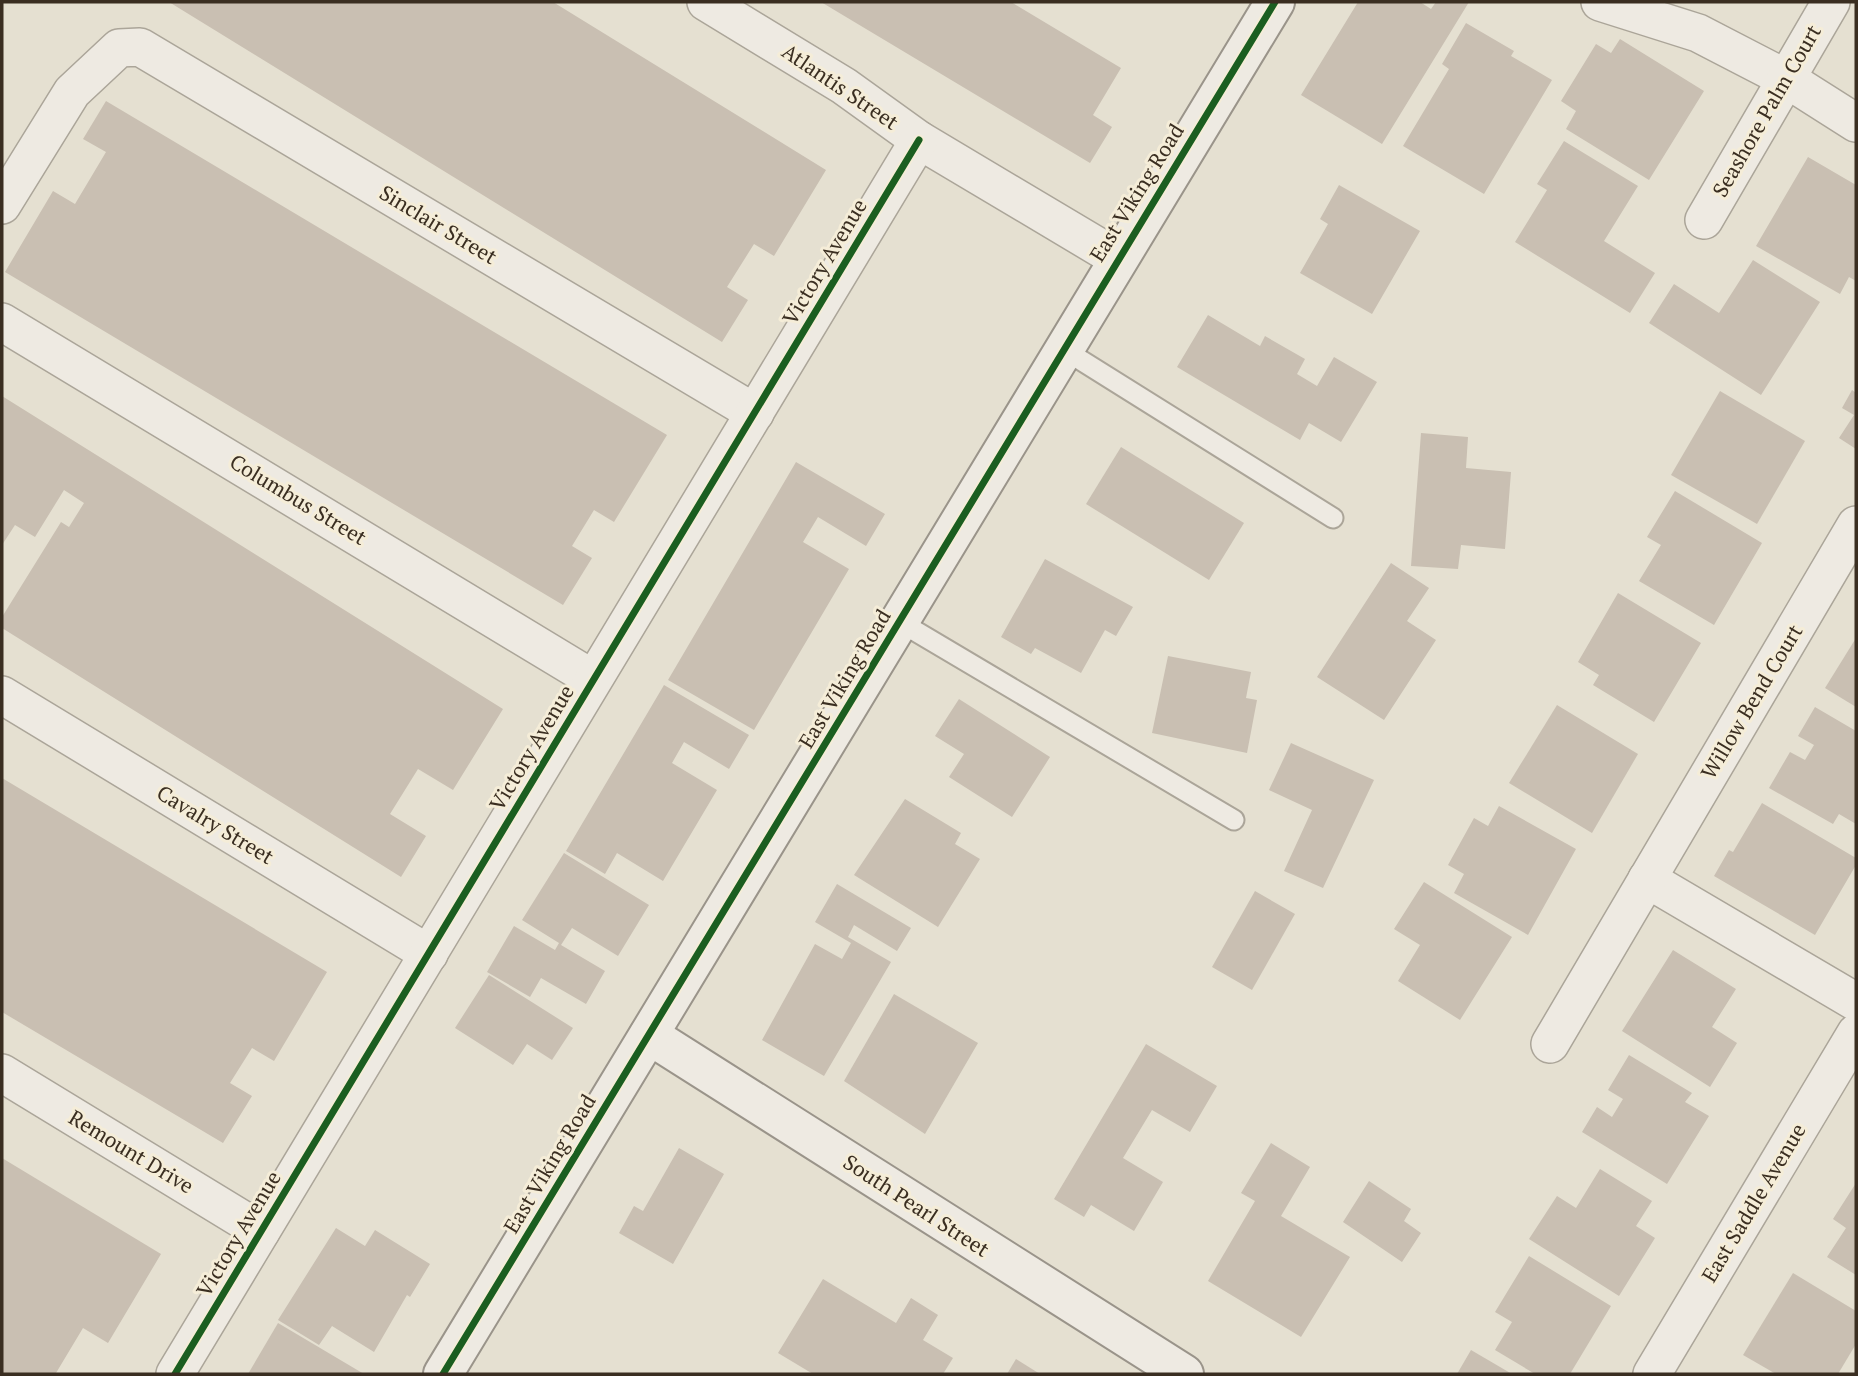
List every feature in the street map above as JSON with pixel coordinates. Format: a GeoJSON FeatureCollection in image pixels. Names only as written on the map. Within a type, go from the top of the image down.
{"type":"FeatureCollection","features":[{"type":"Feature","properties":{"kind":"street","name":"Atlantis Street"},"geometry":{"type":"LineString","coordinates":[[706,2],[844,86],[919,140],[1117,258]]}},
{"type":"Feature","properties":{"kind":"street","name":"East Viking Road"},"geometry":{"type":"LineString","coordinates":[[443,1374],[900,622],[1117,258],[1275,2]]}},
{"type":"Feature","properties":{"kind":"street"},"geometry":{"type":"LineString","coordinates":[[1600,2],[1698,33],[1785,78],[1856,124]]}},
{"type":"Feature","properties":{"kind":"street","name":"Seashore Palm Court"},"geometry":{"type":"LineString","coordinates":[[1704,220],[1831,2]]}},
{"type":"Feature","properties":{"kind":"street","name":"Sinclair Street"},"geometry":{"type":"LineString","coordinates":[[2,205],[72,92],[119,48],[139,47],[755,413]]}},
{"type":"Feature","properties":{"kind":"street","name":"Victory Avenue"},"geometry":{"type":"LineString","coordinates":[[175,1374],[919,140]]}},
{"type":"Feature","properties":{"kind":"street","name":"Columbus Street"},"geometry":{"type":"LineString","coordinates":[[2,322],[593,679]]}},
{"type":"Feature","properties":{"kind":"street","name":"Willow Bend Court"},"geometry":{"type":"LineString","coordinates":[[1550,1044],[1856,526]]}},
{"type":"Feature","properties":{"kind":"street","name":"Cavalry Street"},"geometry":{"type":"LineString","coordinates":[[2,695],[429,954]]}},
{"type":"Feature","properties":{"kind":"street"},"geometry":{"type":"LineString","coordinates":[[1647,879],[1856,1002]]}},
{"type":"Feature","properties":{"kind":"street","name":"East Saddle Avenue"},"geometry":{"type":"LineString","coordinates":[[1652,1374],[1856,1033]]}},
{"type":"Feature","properties":{"kind":"street","name":"South Pearl Street"},"geometry":{"type":"LineString","coordinates":[[649,1035],[1184,1374]]}},
{"type":"Feature","properties":{"kind":"street","name":"Remount Drive"},"geometry":{"type":"LineString","coordinates":[[2,1073],[261,1231]]}},
{"type":"Feature","properties":{"kind":"lane"},"geometry":{"type":"LineString","coordinates":[[1063,349],[1333,518]]}},
{"type":"Feature","properties":{"kind":"lane"},"geometry":{"type":"LineString","coordinates":[[900,622],[1234,820]]}},
{"type":"Feature","properties":{"kind":"building"},"geometry":{"type":"Polygon","coordinates":[[[169,2],[553,2],[826,170],[774,256],[754,244],[727,287],[748,300],[722,342],[169,2]]]}},
{"type":"Feature","properties":{"kind":"building"},"geometry":{"type":"Polygon","coordinates":[[[821,2],[1011,2],[1121,68],[1093,115],[1112,127],[1090,163],[821,2]]]}},
{"type":"Feature","properties":{"kind":"building"},"geometry":{"type":"Polygon","coordinates":[[[1358,2],[1420,2],[1431,9],[1436,2],[1469,2],[1382,144],[1301,95],[1358,2]]]}},
{"type":"Feature","properties":{"kind":"building"},"geometry":{"type":"Polygon","coordinates":[[[1466,23],[1514,51],[1511,56],[1552,80],[1484,194],[1403,146],[1449,69],[1442,64],[1466,23]]]}},
{"type":"Feature","properties":{"kind":"building"},"geometry":{"type":"Polygon","coordinates":[[[1620,39],[1704,91],[1649,180],[1566,129],[1576,111],[1561,101],[1596,44],[1611,53],[1620,39]]]}},
{"type":"Feature","properties":{"kind":"building"},"geometry":{"type":"Polygon","coordinates":[[[106,101],[667,435],[614,522],[594,510],[572,546],[592,558],[563,605],[5,272],[53,191],[75,204],[106,152],[83,139],[106,101]]]}},
{"type":"Feature","properties":{"kind":"building"},"geometry":{"type":"Polygon","coordinates":[[[1564,141],[1638,186],[1604,241],[1655,273],[1630,313],[1515,242],[1547,190],[1537,184],[1564,141]]]}},
{"type":"Feature","properties":{"kind":"building"},"geometry":{"type":"Polygon","coordinates":[[[1808,157],[1856,185],[1856,281],[1849,277],[1840,294],[1756,246],[1808,157]]]}},
{"type":"Feature","properties":{"kind":"building"},"geometry":{"type":"Polygon","coordinates":[[[1339,185],[1420,231],[1372,314],[1300,273],[1328,224],[1320,219],[1339,185]]]}},
{"type":"Feature","properties":{"kind":"building"},"geometry":{"type":"Polygon","coordinates":[[[1753,260],[1820,302],[1761,395],[1649,323],[1674,284],[1719,313],[1753,260]]]}},
{"type":"Feature","properties":{"kind":"building"},"geometry":{"type":"Polygon","coordinates":[[[1208,315],[1260,346],[1265,336],[1305,359],[1297,374],[1317,386],[1334,357],[1377,382],[1341,442],[1309,423],[1300,440],[1177,367],[1208,315]]]}},
{"type":"Feature","properties":{"kind":"building"},"geometry":{"type":"Polygon","coordinates":[[[1852,390],[1856,393],[1856,449],[1839,438],[1854,415],[1842,408],[1852,390]]]}},
{"type":"Feature","properties":{"kind":"building"},"geometry":{"type":"Polygon","coordinates":[[[1720,391],[1805,441],[1757,524],[1671,475],[1720,391]]]}},
{"type":"Feature","properties":{"kind":"building"},"geometry":{"type":"Polygon","coordinates":[[[2,396],[503,709],[453,790],[418,769],[390,814],[426,836],[401,877],[2,628],[2,617],[61,522],[69,527],[84,503],[64,490],[35,537],[15,525],[2,545],[2,396]]]}},
{"type":"Feature","properties":{"kind":"building"},"geometry":{"type":"Polygon","coordinates":[[[1421,433],[1468,437],[1466,468],[1511,472],[1505,549],[1461,545],[1458,569],[1411,566],[1421,433]]]}},
{"type":"Feature","properties":{"kind":"building"},"geometry":{"type":"Polygon","coordinates":[[[1121,447],[1244,523],[1209,580],[1086,504],[1121,447]]]}},
{"type":"Feature","properties":{"kind":"building"},"geometry":{"type":"Polygon","coordinates":[[[796,462],[885,514],[866,546],[818,517],[803,542],[849,569],[754,730],[668,680],[796,462]]]}},
{"type":"Feature","properties":{"kind":"building"},"geometry":{"type":"Polygon","coordinates":[[[1675,491],[1762,543],[1714,625],[1639,581],[1661,545],[1647,537],[1675,491]]]}},
{"type":"Feature","properties":{"kind":"building"},"geometry":{"type":"Polygon","coordinates":[[[1045,559],[1133,607],[1116,636],[1105,630],[1081,673],[1035,648],[1031,654],[1001,637],[1045,559]]]}},
{"type":"Feature","properties":{"kind":"building"},"geometry":{"type":"Polygon","coordinates":[[[1391,563],[1429,588],[1407,621],[1436,640],[1384,720],[1317,677],[1391,563]]]}},
{"type":"Feature","properties":{"kind":"building"},"geometry":{"type":"Polygon","coordinates":[[[1618,593],[1701,643],[1654,722],[1593,685],[1599,675],[1578,662],[1618,593]]]}},
{"type":"Feature","properties":{"kind":"building"},"geometry":{"type":"Polygon","coordinates":[[[1856,638],[1856,707],[1825,688],[1856,638]]]}},
{"type":"Feature","properties":{"kind":"building"},"geometry":{"type":"Polygon","coordinates":[[[1168,656],[1251,672],[1246,698],[1257,700],[1247,753],[1152,733],[1168,656]]]}},
{"type":"Feature","properties":{"kind":"building"},"geometry":{"type":"Polygon","coordinates":[[[664,685],[749,735],[729,769],[684,742],[672,763],[717,790],[663,881],[617,853],[605,874],[566,851],[664,685]]]}},
{"type":"Feature","properties":{"kind":"building"},"geometry":{"type":"Polygon","coordinates":[[[959,699],[1050,757],[1012,817],[949,777],[964,754],[935,736],[959,699]]]}},
{"type":"Feature","properties":{"kind":"building"},"geometry":{"type":"Polygon","coordinates":[[[1557,705],[1638,754],[1592,833],[1509,783],[1557,705]]]}},
{"type":"Feature","properties":{"kind":"building"},"geometry":{"type":"Polygon","coordinates":[[[1815,707],[1856,731],[1856,824],[1839,814],[1833,824],[1769,788],[1790,752],[1805,760],[1814,745],[1798,736],[1815,707]]]}},
{"type":"Feature","properties":{"kind":"building"},"geometry":{"type":"Polygon","coordinates":[[[1291,743],[1374,780],[1323,888],[1284,871],[1312,810],[1269,790],[1291,743]]]}},
{"type":"Feature","properties":{"kind":"building"},"geometry":{"type":"Polygon","coordinates":[[[2,778],[327,972],[274,1061],[252,1048],[230,1083],[252,1096],[223,1143],[2,1012],[2,778]]]}},
{"type":"Feature","properties":{"kind":"building"},"geometry":{"type":"Polygon","coordinates":[[[905,799],[961,833],[955,844],[980,859],[938,927],[854,875],[905,799]]]}},
{"type":"Feature","properties":{"kind":"building"},"geometry":{"type":"Polygon","coordinates":[[[1762,803],[1856,858],[1856,865],[1815,935],[1714,876],[1729,850],[1733,852],[1762,803]]]}},
{"type":"Feature","properties":{"kind":"building"},"geometry":{"type":"Polygon","coordinates":[[[1499,806],[1576,849],[1528,935],[1454,893],[1464,874],[1448,865],[1474,818],[1488,826],[1499,806]]]}},
{"type":"Feature","properties":{"kind":"building"},"geometry":{"type":"Polygon","coordinates":[[[564,853],[649,905],[618,956],[572,928],[561,945],[605,971],[586,1004],[541,978],[530,997],[487,972],[514,926],[555,950],[559,943],[522,920],[564,853]]]}},
{"type":"Feature","properties":{"kind":"building"},"geometry":{"type":"Polygon","coordinates":[[[1424,882],[1512,937],[1460,1020],[1398,981],[1420,945],[1394,929],[1424,882]]]}},
{"type":"Feature","properties":{"kind":"building"},"geometry":{"type":"Polygon","coordinates":[[[837,884],[911,928],[897,951],[854,925],[848,937],[891,962],[824,1076],[762,1040],[815,944],[842,959],[851,943],[815,922],[837,884]]]}},
{"type":"Feature","properties":{"kind":"building"},"geometry":{"type":"Polygon","coordinates":[[[1255,891],[1295,914],[1252,990],[1212,967],[1255,891]]]}},
{"type":"Feature","properties":{"kind":"building"},"geometry":{"type":"Polygon","coordinates":[[[1673,950],[1736,989],[1712,1027],[1737,1043],[1710,1087],[1622,1031],[1673,950]]]}},
{"type":"Feature","properties":{"kind":"building"},"geometry":{"type":"Polygon","coordinates":[[[489,975],[573,1028],[552,1060],[527,1044],[513,1065],[455,1028],[489,975]]]}},
{"type":"Feature","properties":{"kind":"building"},"geometry":{"type":"Polygon","coordinates":[[[894,994],[978,1043],[925,1134],[844,1081],[894,994]]]}},
{"type":"Feature","properties":{"kind":"building"},"geometry":{"type":"Polygon","coordinates":[[[1146,1044],[1217,1086],[1190,1132],[1152,1110],[1123,1158],[1163,1182],[1134,1231],[1091,1205],[1084,1217],[1054,1199],[1146,1044]]]}},
{"type":"Feature","properties":{"kind":"building"},"geometry":{"type":"Polygon","coordinates":[[[1629,1055],[1692,1093],[1685,1102],[1709,1116],[1667,1184],[1582,1132],[1597,1107],[1612,1117],[1623,1099],[1608,1090],[1629,1055]]]}},
{"type":"Feature","properties":{"kind":"building"},"geometry":{"type":"Polygon","coordinates":[[[1271,1143],[1310,1167],[1281,1216],[1350,1257],[1301,1337],[1208,1281],[1255,1201],[1241,1193],[1271,1143]]]}},
{"type":"Feature","properties":{"kind":"building"},"geometry":{"type":"Polygon","coordinates":[[[679,1148],[724,1174],[673,1264],[619,1233],[634,1206],[643,1211],[679,1148]]]}},
{"type":"Feature","properties":{"kind":"building"},"geometry":{"type":"Polygon","coordinates":[[[2,1158],[161,1254],[108,1343],[83,1328],[56,1373],[59,1374],[2,1374],[2,1158]]]}},
{"type":"Feature","properties":{"kind":"building"},"geometry":{"type":"Polygon","coordinates":[[[1600,1169],[1652,1201],[1636,1226],[1655,1238],[1619,1296],[1529,1239],[1557,1196],[1576,1208],[1600,1169]]]}},
{"type":"Feature","properties":{"kind":"building"},"geometry":{"type":"Polygon","coordinates":[[[1369,1181],[1411,1209],[1404,1221],[1421,1233],[1402,1262],[1343,1222],[1369,1181]]]}},
{"type":"Feature","properties":{"kind":"building"},"geometry":{"type":"Polygon","coordinates":[[[1856,1183],[1856,1275],[1827,1257],[1846,1228],[1833,1219],[1856,1183]]]}},
{"type":"Feature","properties":{"kind":"building"},"geometry":{"type":"Polygon","coordinates":[[[336,1228],[365,1246],[375,1230],[430,1264],[410,1297],[407,1295],[374,1352],[332,1326],[319,1345],[278,1320],[336,1228]]]}},
{"type":"Feature","properties":{"kind":"building"},"geometry":{"type":"Polygon","coordinates":[[[1529,1256],[1611,1306],[1570,1374],[1535,1374],[1495,1350],[1512,1322],[1495,1312],[1529,1256]]]}},
{"type":"Feature","properties":{"kind":"building"},"geometry":{"type":"Polygon","coordinates":[[[1793,1273],[1856,1311],[1856,1344],[1838,1374],[1776,1374],[1743,1355],[1793,1273]]]}},
{"type":"Feature","properties":{"kind":"building"},"geometry":{"type":"Polygon","coordinates":[[[823,1279],[896,1323],[911,1298],[938,1315],[923,1340],[953,1358],[943,1374],[813,1374],[778,1353],[823,1279]]]}},
{"type":"Feature","properties":{"kind":"building"},"geometry":{"type":"Polygon","coordinates":[[[278,1323],[364,1374],[248,1374],[278,1323]]]}},
{"type":"Feature","properties":{"kind":"building"},"geometry":{"type":"Polygon","coordinates":[[[1471,1350],[1512,1374],[1457,1374],[1471,1350]]]}},
{"type":"Feature","properties":{"kind":"building"},"geometry":{"type":"Polygon","coordinates":[[[1016,1359],[1040,1374],[1007,1374],[1016,1359]]]}},
{"type":"Feature","properties":{"kind":"cycle path"},"geometry":{"type":"LineString","coordinates":[[443,1374],[1275,2]]}},
{"type":"Feature","properties":{"kind":"cycle path"},"geometry":{"type":"LineString","coordinates":[[175,1374],[919,140]]}}]}
